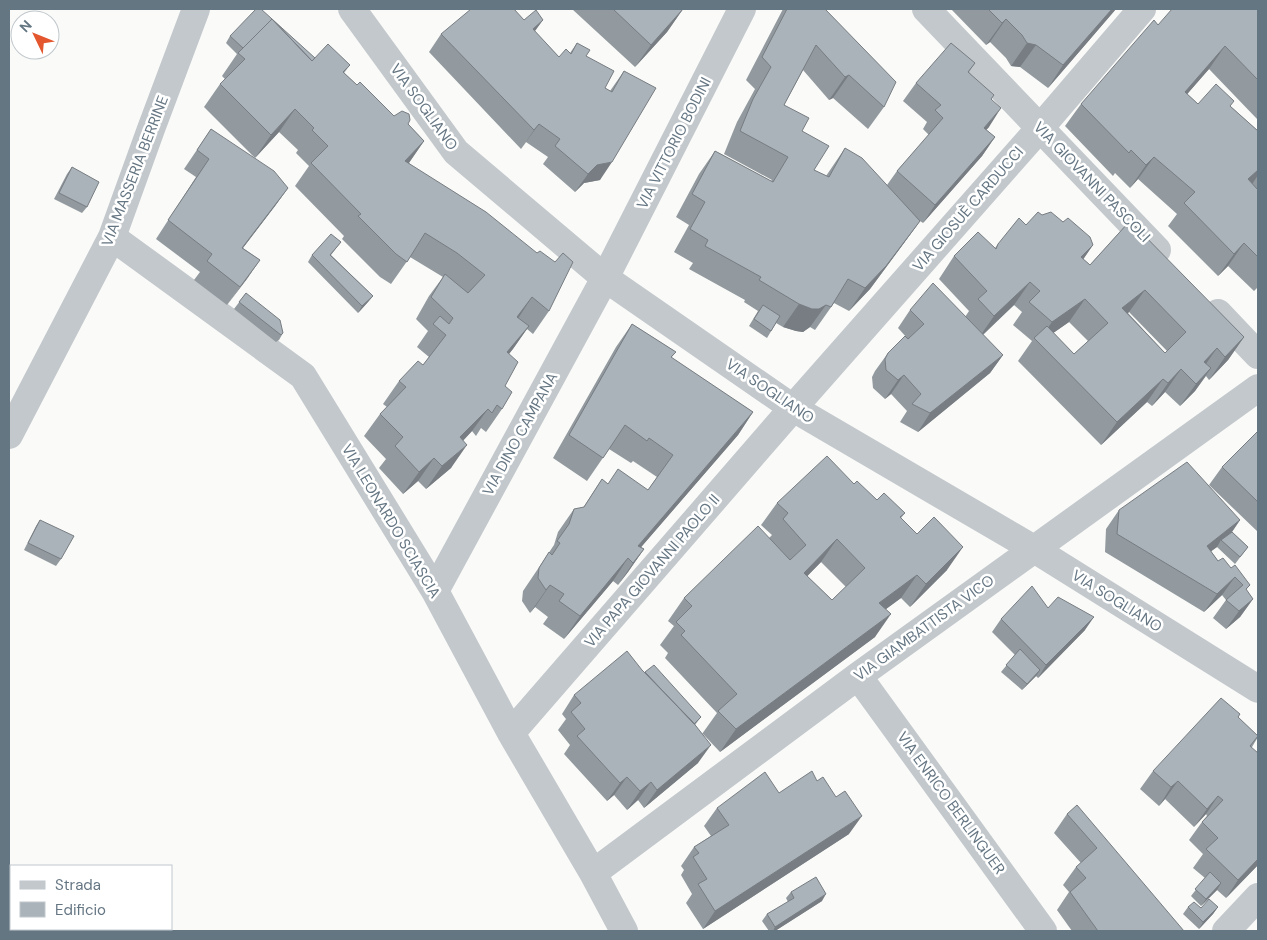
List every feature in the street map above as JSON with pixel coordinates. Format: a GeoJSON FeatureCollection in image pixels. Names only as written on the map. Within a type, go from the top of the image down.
{"type":"FeatureCollection","features":[{"type":"Feature","properties":{"kind":"street","name":"VIA MASSERIA BERRINE"},"geometry":{"type":"LineString","coordinates":[[9,435],[112,237],[196,9]]}},
{"type":"Feature","properties":{"kind":"street","name":"VIA SOGLIANO"},"geometry":{"type":"LineString","coordinates":[[352,9],[456,152],[605,278],[793,408],[1034,549],[1258,689]]}},
{"type":"Feature","properties":{"kind":"street","name":"VIA VITTORIO BODINI"},"geometry":{"type":"LineString","coordinates":[[605,278],[742,9]]}},
{"type":"Feature","properties":{"kind":"street","name":"VIA GIOVANNI PASCOLI"},"geometry":{"type":"LineString","coordinates":[[926,9],[1176,270]]}},
{"type":"Feature","properties":{"kind":"street","name":"VIA GIOSUÈ CARDUCCI"},"geometry":{"type":"LineString","coordinates":[[793,408],[1040,128],[1142,9]]}},
{"type":"Feature","properties":{"kind":"street","name":"VIA LEONARDO SCIASCIA"},"geometry":{"type":"LineString","coordinates":[[112,237],[302,376],[435,591],[511,733],[593,873],[624,931]]}},
{"type":"Feature","properties":{"kind":"street","name":"VIA DINO CAMPANA"},"geometry":{"type":"LineString","coordinates":[[435,591],[605,278]]}},
{"type":"Feature","properties":{"kind":"street"},"geometry":{"type":"LineString","coordinates":[[1204,298],[1258,355]]}},
{"type":"Feature","properties":{"kind":"street","name":"VIA GIAMBATTISTA VICO"},"geometry":{"type":"LineString","coordinates":[[593,873],[858,676],[1258,388]]}},
{"type":"Feature","properties":{"kind":"street","name":"VIA PAPA GIOVANNI PAOLO II"},"geometry":{"type":"LineString","coordinates":[[511,733],[793,408]]}},
{"type":"Feature","properties":{"kind":"street","name":"VIA ENRICO BERLINGUER"},"geometry":{"type":"LineString","coordinates":[[858,676],[1043,931]]}},
{"type":"Feature","properties":{"kind":"street"},"geometry":{"type":"LineString","coordinates":[[1226,931],[1258,897]]}},
{"type":"Feature","properties":{"kind":"building"},"geometry":{"type":"Polygon","coordinates":[[[256,9],[261,9],[315,58],[312,61],[272,19],[243,48],[230,36],[256,9]]]}},
{"type":"Feature","properties":{"kind":"building"},"geometry":{"type":"Polygon","coordinates":[[[471,9],[514,9],[524,20],[536,10],[543,20],[533,29],[559,57],[566,49],[571,54],[577,43],[590,50],[586,56],[614,71],[605,88],[612,92],[624,71],[656,88],[612,162],[597,165],[588,174],[555,146],[560,139],[539,124],[534,130],[441,34],[471,9]]]}},
{"type":"Feature","properties":{"kind":"building"},"geometry":{"type":"Polygon","coordinates":[[[613,9],[683,9],[651,45],[613,9]]]}},
{"type":"Feature","properties":{"kind":"building"},"geometry":{"type":"Polygon","coordinates":[[[787,9],[825,9],[896,82],[884,107],[849,75],[845,77],[816,45],[784,105],[809,118],[802,131],[829,146],[814,170],[829,177],[845,148],[862,158],[920,221],[886,266],[865,288],[848,279],[831,307],[826,305],[819,309],[812,309],[799,304],[759,280],[761,277],[705,246],[708,240],[690,229],[705,202],[692,194],[715,151],[773,182],[788,157],[740,131],[753,99],[771,67],[762,57],[787,9]]]}},
{"type":"Feature","properties":{"kind":"building"},"geometry":{"type":"Polygon","coordinates":[[[988,9],[1112,9],[1063,65],[1036,45],[1027,43],[1022,35],[1006,19],[1002,23],[988,9]]]}},
{"type":"Feature","properties":{"kind":"building"},"geometry":{"type":"Polygon","coordinates":[[[1172,9],[1258,9],[1258,80],[1225,46],[1185,92],[1198,104],[1216,84],[1234,101],[1230,106],[1258,131],[1258,170],[1248,179],[1258,190],[1258,257],[1244,243],[1234,254],[1184,203],[1195,192],[1154,157],[1146,165],[1131,150],[1129,153],[1081,104],[1154,20],[1158,25],[1172,9]]]}},
{"type":"Feature","properties":{"kind":"building"},"geometry":{"type":"Polygon","coordinates":[[[272,19],[312,61],[328,44],[350,65],[343,72],[357,85],[360,82],[394,116],[402,111],[409,114],[410,120],[408,124],[424,141],[405,161],[486,212],[537,253],[540,251],[555,262],[563,253],[573,262],[549,311],[532,297],[517,317],[529,326],[507,352],[518,362],[505,386],[512,392],[502,409],[497,405],[492,413],[488,409],[460,437],[467,445],[442,466],[434,458],[419,472],[395,446],[403,437],[380,414],[406,387],[399,381],[418,361],[423,365],[446,335],[433,324],[440,316],[449,324],[453,318],[431,297],[445,274],[468,293],[485,275],[457,253],[425,233],[407,262],[396,254],[358,216],[361,214],[311,163],[328,146],[312,130],[314,128],[295,109],[271,135],[220,84],[245,59],[238,53],[272,19]]]}},
{"type":"Feature","properties":{"kind":"building"},"geometry":{"type":"Polygon","coordinates":[[[951,43],[975,63],[968,72],[994,95],[991,99],[1001,108],[984,128],[995,137],[935,205],[897,171],[943,118],[935,110],[941,105],[916,83],[951,43]]]}},
{"type":"Feature","properties":{"kind":"building"},"geometry":{"type":"Polygon","coordinates":[[[211,129],[274,171],[288,188],[242,248],[260,260],[240,287],[207,261],[212,254],[168,220],[209,159],[197,150],[211,129]]]}},
{"type":"Feature","properties":{"kind":"building"},"geometry":{"type":"Polygon","coordinates":[[[72,167],[99,182],[87,207],[59,193],[72,167]]]}},
{"type":"Feature","properties":{"kind":"building"},"geometry":{"type":"Polygon","coordinates":[[[1038,212],[1042,215],[1051,212],[1063,222],[1068,218],[1090,237],[1093,245],[1081,257],[1090,265],[1128,223],[1132,223],[1244,337],[1225,357],[1217,348],[1204,362],[1211,368],[1196,384],[1181,369],[1168,383],[1163,379],[1117,422],[1034,338],[1047,326],[1074,354],[1108,323],[1085,299],[1052,322],[1029,302],[1040,291],[1030,282],[994,316],[978,299],[987,291],[954,256],[978,232],[996,249],[1019,218],[1026,225],[1038,212]],[[1145,290],[1122,308],[1165,353],[1186,332],[1145,290]]]}},
{"type":"Feature","properties":{"kind":"building"},"geometry":{"type":"Polygon","coordinates":[[[331,234],[341,242],[330,255],[373,296],[362,306],[312,255],[331,234]]]}},
{"type":"Feature","properties":{"kind":"building"},"geometry":{"type":"Polygon","coordinates":[[[933,283],[1003,355],[930,413],[912,404],[921,394],[904,375],[898,380],[886,370],[885,359],[888,353],[905,336],[908,339],[924,324],[910,310],[933,283]]]}},
{"type":"Feature","properties":{"kind":"building"},"geometry":{"type":"Polygon","coordinates":[[[246,293],[280,320],[283,333],[281,335],[239,302],[246,293]]]}},
{"type":"Feature","properties":{"kind":"building"},"geometry":{"type":"Polygon","coordinates":[[[763,305],[780,316],[771,331],[754,319],[763,305]]]}},
{"type":"Feature","properties":{"kind":"building"},"geometry":{"type":"Polygon","coordinates":[[[632,324],[676,352],[671,357],[753,412],[638,546],[644,549],[633,563],[628,558],[580,616],[559,601],[564,594],[550,585],[546,590],[538,578],[539,568],[549,552],[552,555],[560,543],[557,541],[569,524],[574,509],[584,507],[602,479],[608,484],[618,469],[648,490],[673,455],[649,438],[647,441],[625,425],[603,458],[569,435],[632,324]]]}},
{"type":"Feature","properties":{"kind":"building"},"geometry":{"type":"Polygon","coordinates":[[[1258,431],[1258,502],[1222,467],[1258,431]]]}},
{"type":"Feature","properties":{"kind":"building"},"geometry":{"type":"Polygon","coordinates":[[[827,456],[854,484],[857,481],[877,500],[884,493],[905,513],[900,517],[917,534],[934,517],[963,547],[926,584],[917,575],[879,603],[891,614],[736,729],[718,711],[737,694],[681,635],[685,631],[676,622],[692,606],[684,598],[758,526],[790,560],[806,545],[783,519],[788,513],[777,503],[827,456]],[[837,539],[804,573],[832,600],[865,568],[837,539]]]}},
{"type":"Feature","properties":{"kind":"building"},"geometry":{"type":"Polygon","coordinates":[[[1187,462],[1240,520],[1207,546],[1218,561],[1223,558],[1231,568],[1235,565],[1250,585],[1246,589],[1253,599],[1239,611],[1226,600],[1243,585],[1235,577],[1217,594],[1117,534],[1119,510],[1187,462]]]}},
{"type":"Feature","properties":{"kind":"building"},"geometry":{"type":"Polygon","coordinates":[[[40,520],[74,536],[61,559],[28,543],[40,520]]]}},
{"type":"Feature","properties":{"kind":"building"},"geometry":{"type":"Polygon","coordinates":[[[1232,532],[1248,547],[1240,557],[1221,540],[1232,532]]]}},
{"type":"Feature","properties":{"kind":"building"},"geometry":{"type":"Polygon","coordinates":[[[1032,586],[1048,608],[1058,597],[1094,617],[1046,665],[1001,619],[1032,586]]]}},
{"type":"Feature","properties":{"kind":"building"},"geometry":{"type":"Polygon","coordinates":[[[1020,649],[1040,670],[1027,684],[1006,665],[1020,649]]]}},
{"type":"Feature","properties":{"kind":"building"},"geometry":{"type":"Polygon","coordinates":[[[627,651],[642,670],[692,721],[711,745],[657,790],[651,782],[640,791],[627,777],[620,783],[577,736],[585,729],[571,712],[581,703],[574,695],[627,651]]]}},
{"type":"Feature","properties":{"kind":"building"},"geometry":{"type":"Polygon","coordinates":[[[654,665],[701,717],[694,724],[645,672],[654,665]]]}},
{"type":"Feature","properties":{"kind":"building"},"geometry":{"type":"Polygon","coordinates":[[[1221,698],[1240,714],[1238,717],[1258,736],[1250,746],[1258,753],[1258,859],[1238,880],[1206,849],[1218,838],[1202,822],[1223,800],[1218,796],[1207,809],[1178,781],[1171,787],[1153,771],[1221,698]]]}},
{"type":"Feature","properties":{"kind":"building"},"geometry":{"type":"Polygon","coordinates":[[[812,771],[817,781],[823,777],[836,797],[845,791],[862,816],[715,911],[698,884],[707,879],[693,857],[699,853],[694,847],[729,825],[717,808],[765,772],[779,793],[812,771]]]}},
{"type":"Feature","properties":{"kind":"building"},"geometry":{"type":"Polygon","coordinates":[[[1077,805],[1184,931],[1098,931],[1070,892],[1086,878],[1076,867],[1097,848],[1067,814],[1077,805]]]}},
{"type":"Feature","properties":{"kind":"building"},"geometry":{"type":"Polygon","coordinates":[[[1210,872],[1221,883],[1206,899],[1195,889],[1210,872]]]}},
{"type":"Feature","properties":{"kind":"building"},"geometry":{"type":"Polygon","coordinates":[[[816,877],[826,894],[775,927],[767,914],[794,898],[791,892],[816,877]]]}},
{"type":"Feature","properties":{"kind":"building"},"geometry":{"type":"Polygon","coordinates":[[[1209,899],[1218,907],[1203,922],[1188,907],[1194,902],[1201,908],[1209,899]]]}}]}
